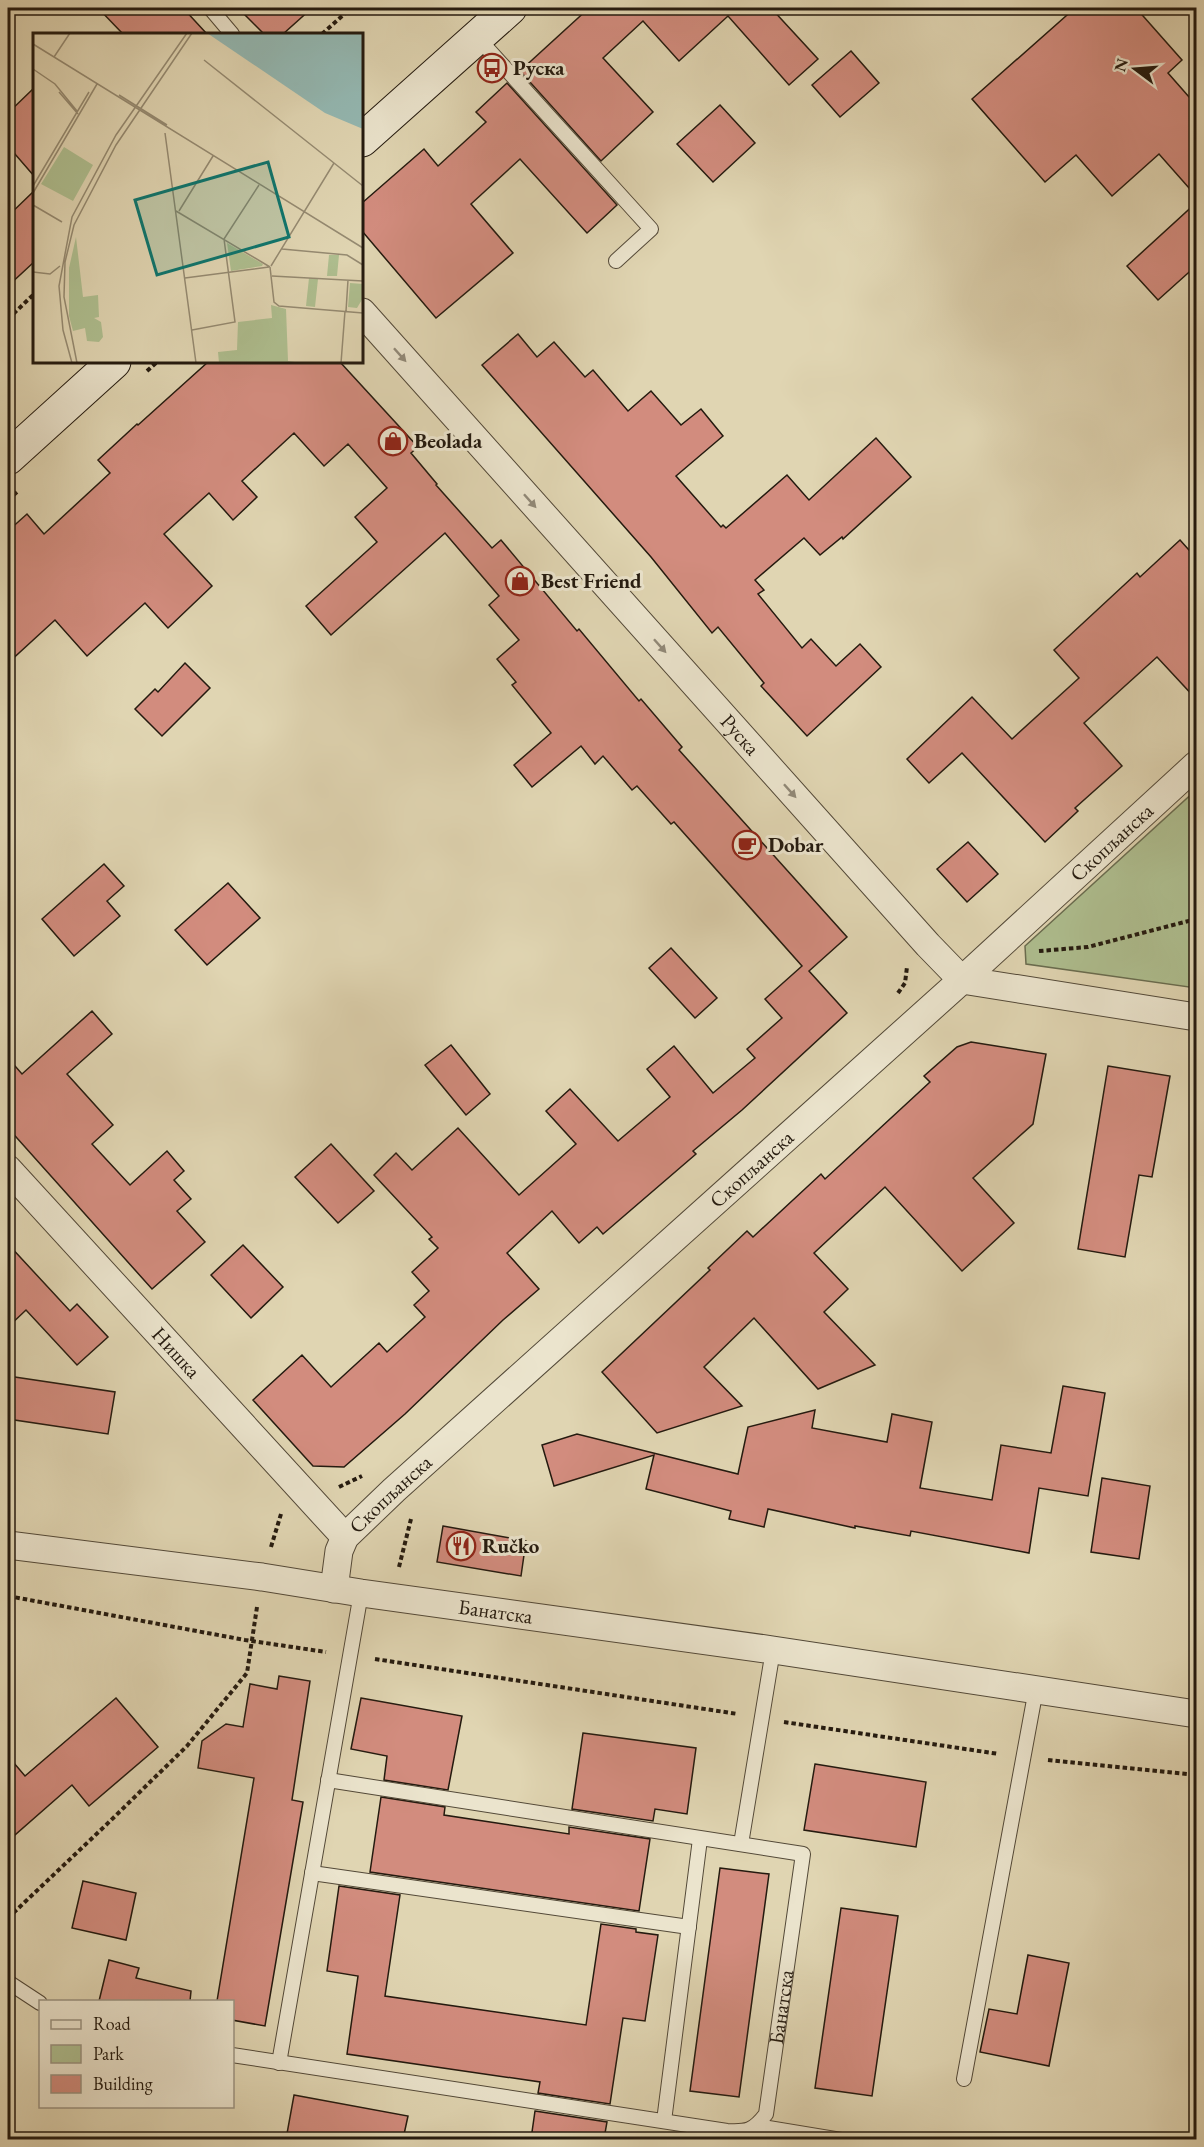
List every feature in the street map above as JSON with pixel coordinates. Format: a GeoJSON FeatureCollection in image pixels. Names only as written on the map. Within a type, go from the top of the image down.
{"type":"FeatureCollection","features":[{"type":"Feature","properties":{"kind":"main road"},"geometry":{"type":"LineString","coordinates":[[363,139],[510,8]]}},
{"type":"Feature","properties":{"kind":"main road"},"geometry":{"type":"LineString","coordinates":[[8,458],[113,363]]}},
{"type":"Feature","properties":{"kind":"street","name":"Руска"},"geometry":{"type":"LineString","coordinates":[[363,313],[928,945],[962,980]]}},
{"type":"Feature","properties":{"kind":"street","name":"Скопљанска"},"geometry":{"type":"LineString","coordinates":[[334,1589],[339,1551],[345,1537],[394,1490],[962,980],[1197,765]]}},
{"type":"Feature","properties":{"kind":"street"},"geometry":{"type":"LineString","coordinates":[[962,980],[1197,1017]]}},
{"type":"Feature","properties":{"kind":"street","name":"Нишка"},"geometry":{"type":"LineString","coordinates":[[8,1169],[345,1537]]}},
{"type":"Feature","properties":{"kind":"street","name":"Банатска"},"geometry":{"type":"LineString","coordinates":[[8,1545],[262,1577],[361,1593],[773,1650],[1197,1714]]}},
{"type":"Feature","properties":{"kind":"lane"},"geometry":{"type":"LineString","coordinates":[[210,8],[231,33]]}},
{"type":"Feature","properties":{"kind":"lane"},"geometry":{"type":"LineString","coordinates":[[477,37],[651,229],[616,261]]}},
{"type":"Feature","properties":{"kind":"lane"},"geometry":{"type":"LineString","coordinates":[[279,2063],[361,1593]]}},
{"type":"Feature","properties":{"kind":"lane"},"geometry":{"type":"LineString","coordinates":[[741,1844],[773,1650]]}},
{"type":"Feature","properties":{"kind":"lane"},"geometry":{"type":"LineString","coordinates":[[964,2079],[1036,1689]]}},
{"type":"Feature","properties":{"kind":"lane","name":"Банатска"},"geometry":{"type":"LineString","coordinates":[[328,1780],[803,1854],[766,2115],[758,2126]]}},
{"type":"Feature","properties":{"kind":"lane"},"geometry":{"type":"LineString","coordinates":[[664,2121],[700,1839]]}},
{"type":"Feature","properties":{"kind":"lane"},"geometry":{"type":"LineString","coordinates":[[312,1873],[689,1927]]}},
{"type":"Feature","properties":{"kind":"lane"},"geometry":{"type":"LineString","coordinates":[[8,1982],[39,2002]]}},
{"type":"Feature","properties":{"kind":"lane"},"geometry":{"type":"LineString","coordinates":[[234,2055],[727,2131],[744,2132],[758,2126],[841,2139]]}},
{"type":"Feature","properties":{"kind":"path"},"geometry":{"type":"LineString","coordinates":[[323,33],[351,8]]}},
{"type":"Feature","properties":{"kind":"path"},"geometry":{"type":"LineString","coordinates":[[8,319],[33,295]]}},
{"type":"Feature","properties":{"kind":"path"},"geometry":{"type":"LineString","coordinates":[[1003,942],[1027,952],[1088,947],[1197,919]]}},
{"type":"Feature","properties":{"kind":"path"},"geometry":{"type":"LineString","coordinates":[[281,1513],[312,1502],[345,1483],[365,1475],[394,1490],[414,1504],[398,1572]]}},
{"type":"Feature","properties":{"kind":"path"},"geometry":{"type":"LineString","coordinates":[[8,1918],[187,1746],[247,1673],[262,1577]]}},
{"type":"Feature","properties":{"kind":"path"},"geometry":{"type":"LineString","coordinates":[[8,1596],[252,1641],[889,1738],[1024,1757],[1197,1775]]}},
{"type":"Feature","properties":{"kind":"green space"},"geometry":{"type":"Polygon","coordinates":[[[1196,790],[1196,988],[1026,964],[1025,946],[1196,790]]]}},
{"type":"Feature","properties":{"kind":"building"},"geometry":{"type":"Polygon","coordinates":[[[98,8],[183,8],[206,33],[122,33],[98,8]]]}},
{"type":"Feature","properties":{"kind":"building"},"geometry":{"type":"Polygon","coordinates":[[[238,8],[312,8],[284,33],[263,33],[238,8]]]}},
{"type":"Feature","properties":{"kind":"building"},"geometry":{"type":"Polygon","coordinates":[[[589,8],[771,8],[818,59],[789,85],[728,16],[679,61],[643,21],[603,58],[653,112],[601,161],[520,71],[589,8]]]}},
{"type":"Feature","properties":{"kind":"building"},"geometry":{"type":"Polygon","coordinates":[[[1075,8],[1136,8],[1182,60],[1168,73],[1197,106],[1197,197],[1159,154],[1112,196],[1076,155],[1045,182],[972,99],[1075,8]]]}},
{"type":"Feature","properties":{"kind":"building"},"geometry":{"type":"Polygon","coordinates":[[[851,51],[879,83],[840,117],[812,85],[851,51]]]}},
{"type":"Feature","properties":{"kind":"building"},"geometry":{"type":"Polygon","coordinates":[[[507,83],[617,205],[587,233],[520,159],[471,204],[513,253],[436,318],[363,232],[363,202],[424,149],[438,166],[486,122],[476,112],[507,83]]]}},
{"type":"Feature","properties":{"kind":"building"},"geometry":{"type":"Polygon","coordinates":[[[33,89],[33,175],[8,146],[8,113],[33,89]]]}},
{"type":"Feature","properties":{"kind":"building"},"geometry":{"type":"Polygon","coordinates":[[[720,105],[755,143],[713,182],[677,144],[720,105]]]}},
{"type":"Feature","properties":{"kind":"building"},"geometry":{"type":"Polygon","coordinates":[[[33,192],[33,263],[8,286],[8,216],[33,192]]]}},
{"type":"Feature","properties":{"kind":"building"},"geometry":{"type":"Polygon","coordinates":[[[1197,202],[1197,265],[1158,300],[1127,266],[1197,202]]]}},
{"type":"Feature","properties":{"kind":"building"},"geometry":{"type":"Polygon","coordinates":[[[518,334],[537,357],[554,342],[585,377],[593,370],[628,411],[651,391],[681,425],[701,409],[723,436],[676,476],[721,527],[723,525],[726,528],[787,475],[809,500],[876,438],[911,477],[843,539],[842,537],[820,555],[804,538],[755,580],[764,590],[758,594],[802,648],[811,639],[836,666],[860,644],[881,667],[807,736],[761,686],[764,683],[718,627],[712,633],[651,557],[482,365],[518,334]]]}},
{"type":"Feature","properties":{"kind":"building"},"geometry":{"type":"Polygon","coordinates":[[[207,363],[341,363],[418,447],[411,453],[436,485],[492,548],[501,540],[577,631],[579,629],[639,701],[641,699],[682,747],[679,750],[847,937],[809,971],[847,1013],[742,1110],[693,1151],[696,1154],[603,1234],[597,1227],[579,1243],[552,1211],[507,1253],[539,1289],[503,1320],[405,1414],[344,1467],[313,1466],[253,1400],[302,1355],[331,1387],[379,1343],[387,1352],[425,1317],[414,1305],[429,1291],[412,1272],[438,1248],[429,1239],[432,1237],[374,1175],[396,1153],[412,1170],[458,1128],[519,1195],[576,1144],[546,1111],[570,1089],[618,1141],[670,1097],[647,1069],[674,1046],[713,1093],[755,1058],[747,1049],[782,1018],[765,999],[802,966],[674,822],[671,824],[637,786],[632,790],[603,756],[595,764],[581,746],[532,787],[514,765],[551,733],[512,685],[516,682],[497,659],[519,640],[489,605],[499,596],[445,533],[331,635],[306,606],[377,542],[355,517],[387,488],[348,444],[324,466],[294,433],[242,481],[257,497],[233,520],[209,493],[164,534],[212,586],[168,628],[145,603],[87,656],[55,620],[8,663],[8,531],[27,514],[44,534],[110,473],[98,460],[207,363]]]}},
{"type":"Feature","properties":{"kind":"building"},"geometry":{"type":"Polygon","coordinates":[[[1180,540],[1197,559],[1197,700],[1157,657],[1084,723],[1122,766],[1075,808],[1078,811],[1045,842],[962,753],[929,783],[907,759],[972,697],[1012,739],[1079,678],[1054,650],[1137,573],[1140,577],[1180,540]]]}},
{"type":"Feature","properties":{"kind":"building"},"geometry":{"type":"Polygon","coordinates":[[[185,663],[210,688],[162,736],[135,709],[155,689],[158,692],[185,663]]]}},
{"type":"Feature","properties":{"kind":"building"},"geometry":{"type":"Polygon","coordinates":[[[968,842],[998,874],[967,902],[937,869],[968,842]]]}},
{"type":"Feature","properties":{"kind":"building"},"geometry":{"type":"Polygon","coordinates":[[[104,864],[124,886],[107,901],[120,916],[74,956],[42,919],[104,864]]]}},
{"type":"Feature","properties":{"kind":"building"},"geometry":{"type":"Polygon","coordinates":[[[228,883],[260,918],[207,965],[175,930],[228,883]]]}},
{"type":"Feature","properties":{"kind":"building"},"geometry":{"type":"Polygon","coordinates":[[[671,948],[717,998],[695,1018],[649,968],[671,948]]]}},
{"type":"Feature","properties":{"kind":"building"},"geometry":{"type":"Polygon","coordinates":[[[92,1011],[112,1034],[67,1074],[113,1125],[92,1144],[130,1185],[167,1151],[184,1171],[174,1180],[191,1199],[177,1211],[205,1242],[152,1289],[8,1128],[8,1058],[22,1074],[92,1011]]]}},
{"type":"Feature","properties":{"kind":"building"},"geometry":{"type":"Polygon","coordinates":[[[971,1042],[1046,1054],[1033,1124],[973,1178],[1014,1223],[962,1271],[885,1187],[814,1253],[848,1289],[824,1312],[875,1365],[818,1389],[754,1318],[704,1367],[742,1406],[657,1433],[602,1372],[710,1270],[708,1268],[747,1231],[753,1237],[821,1174],[825,1179],[930,1082],[924,1076],[957,1047],[971,1042]]]}},
{"type":"Feature","properties":{"kind":"building"},"geometry":{"type":"Polygon","coordinates":[[[451,1045],[490,1094],[466,1115],[425,1065],[451,1045]]]}},
{"type":"Feature","properties":{"kind":"building"},"geometry":{"type":"Polygon","coordinates":[[[1108,1066],[1170,1076],[1152,1177],[1139,1175],[1125,1257],[1078,1249],[1108,1066]]]}},
{"type":"Feature","properties":{"kind":"building"},"geometry":{"type":"Polygon","coordinates":[[[331,1144],[374,1191],[338,1223],[295,1177],[331,1144]]]}},
{"type":"Feature","properties":{"kind":"building"},"geometry":{"type":"Polygon","coordinates":[[[8,1244],[70,1311],[77,1304],[108,1337],[77,1365],[26,1310],[8,1327],[8,1244]]]}},
{"type":"Feature","properties":{"kind":"building"},"geometry":{"type":"Polygon","coordinates":[[[243,1245],[283,1287],[251,1318],[211,1275],[243,1245]]]}},
{"type":"Feature","properties":{"kind":"building"},"geometry":{"type":"Polygon","coordinates":[[[8,1376],[115,1392],[108,1434],[8,1419],[8,1376]]]}},
{"type":"Feature","properties":{"kind":"building"},"geometry":{"type":"Polygon","coordinates":[[[1063,1386],[1105,1393],[1088,1496],[1039,1488],[1029,1553],[911,1531],[910,1536],[855,1526],[855,1528],[768,1509],[764,1527],[729,1519],[731,1511],[646,1489],[654,1455],[554,1486],[542,1445],[577,1434],[738,1474],[748,1427],[815,1410],[812,1428],[887,1442],[892,1414],[932,1422],[920,1488],[992,1500],[1001,1445],[1051,1453],[1063,1386]]]}},
{"type":"Feature","properties":{"kind":"building"},"geometry":{"type":"Polygon","coordinates":[[[1102,1478],[1150,1486],[1139,1559],[1091,1552],[1102,1478]]]}},
{"type":"Feature","properties":{"kind":"building"},"geometry":{"type":"Polygon","coordinates":[[[443,1526],[526,1541],[521,1576],[437,1562],[443,1526]]]}},
{"type":"Feature","properties":{"kind":"building"},"geometry":{"type":"Polygon","coordinates":[[[279,1676],[310,1681],[292,1800],[303,1802],[265,2026],[234,2020],[234,2000],[217,2000],[254,1778],[198,1768],[202,1741],[226,1724],[243,1727],[250,1684],[277,1689],[279,1676]]]}},
{"type":"Feature","properties":{"kind":"building"},"geometry":{"type":"Polygon","coordinates":[[[116,1698],[158,1747],[89,1806],[72,1785],[8,1841],[8,1756],[25,1776],[116,1698]]]}},
{"type":"Feature","properties":{"kind":"building"},"geometry":{"type":"Polygon","coordinates":[[[361,1698],[462,1716],[448,1790],[384,1780],[387,1756],[351,1749],[361,1698]]]}},
{"type":"Feature","properties":{"kind":"building"},"geometry":{"type":"Polygon","coordinates":[[[583,1733],[696,1748],[687,1814],[655,1809],[653,1821],[572,1809],[583,1733]]]}},
{"type":"Feature","properties":{"kind":"building"},"geometry":{"type":"Polygon","coordinates":[[[815,1764],[926,1782],[916,1847],[804,1830],[815,1764]]]}},
{"type":"Feature","properties":{"kind":"building"},"geometry":{"type":"Polygon","coordinates":[[[381,1797],[445,1807],[444,1815],[569,1834],[569,1827],[650,1839],[639,1911],[370,1872],[381,1797]]]}},
{"type":"Feature","properties":{"kind":"building"},"geometry":{"type":"Polygon","coordinates":[[[720,1868],[769,1874],[739,2097],[690,2091],[720,1868]]]}},
{"type":"Feature","properties":{"kind":"building"},"geometry":{"type":"Polygon","coordinates":[[[83,1881],[136,1893],[126,1940],[72,1928],[83,1881]]]}},
{"type":"Feature","properties":{"kind":"building"},"geometry":{"type":"Polygon","coordinates":[[[339,1886],[400,1895],[385,1996],[586,2025],[601,1924],[658,1935],[645,2021],[623,2018],[610,2104],[538,2093],[540,2082],[347,2054],[358,1976],[327,1971],[339,1886]]]}},
{"type":"Feature","properties":{"kind":"building"},"geometry":{"type":"Polygon","coordinates":[[[841,1908],[898,1916],[872,2096],[815,2088],[841,1908]]]}},
{"type":"Feature","properties":{"kind":"building"},"geometry":{"type":"Polygon","coordinates":[[[1028,1955],[1069,1963],[1049,2066],[980,2052],[989,2009],[1017,2014],[1028,1955]]]}},
{"type":"Feature","properties":{"kind":"building"},"geometry":{"type":"Polygon","coordinates":[[[109,1960],[139,1968],[136,1978],[191,1991],[190,2000],[99,2000],[109,1960]]]}},
{"type":"Feature","properties":{"kind":"building"},"geometry":{"type":"Polygon","coordinates":[[[294,2095],[408,2116],[403,2139],[286,2139],[294,2095]]]}},
{"type":"Feature","properties":{"kind":"building"},"geometry":{"type":"Polygon","coordinates":[[[535,2111],[607,2122],[604,2139],[531,2139],[535,2111]]]}},
{"type":"Feature","properties":{"kind":"place","name":"Руска"},"geometry":{"type":"Point","coordinates":[492,68]}},
{"type":"Feature","properties":{"kind":"place","name":"Beolada"},"geometry":{"type":"Point","coordinates":[393,441]}},
{"type":"Feature","properties":{"kind":"place","name":"Best Friend"},"geometry":{"type":"Point","coordinates":[520,581]}},
{"type":"Feature","properties":{"kind":"place","name":"Dobar"},"geometry":{"type":"Point","coordinates":[747,845]}},
{"type":"Feature","properties":{"kind":"place","name":"Ručko"},"geometry":{"type":"Point","coordinates":[461,1546]}}]}
